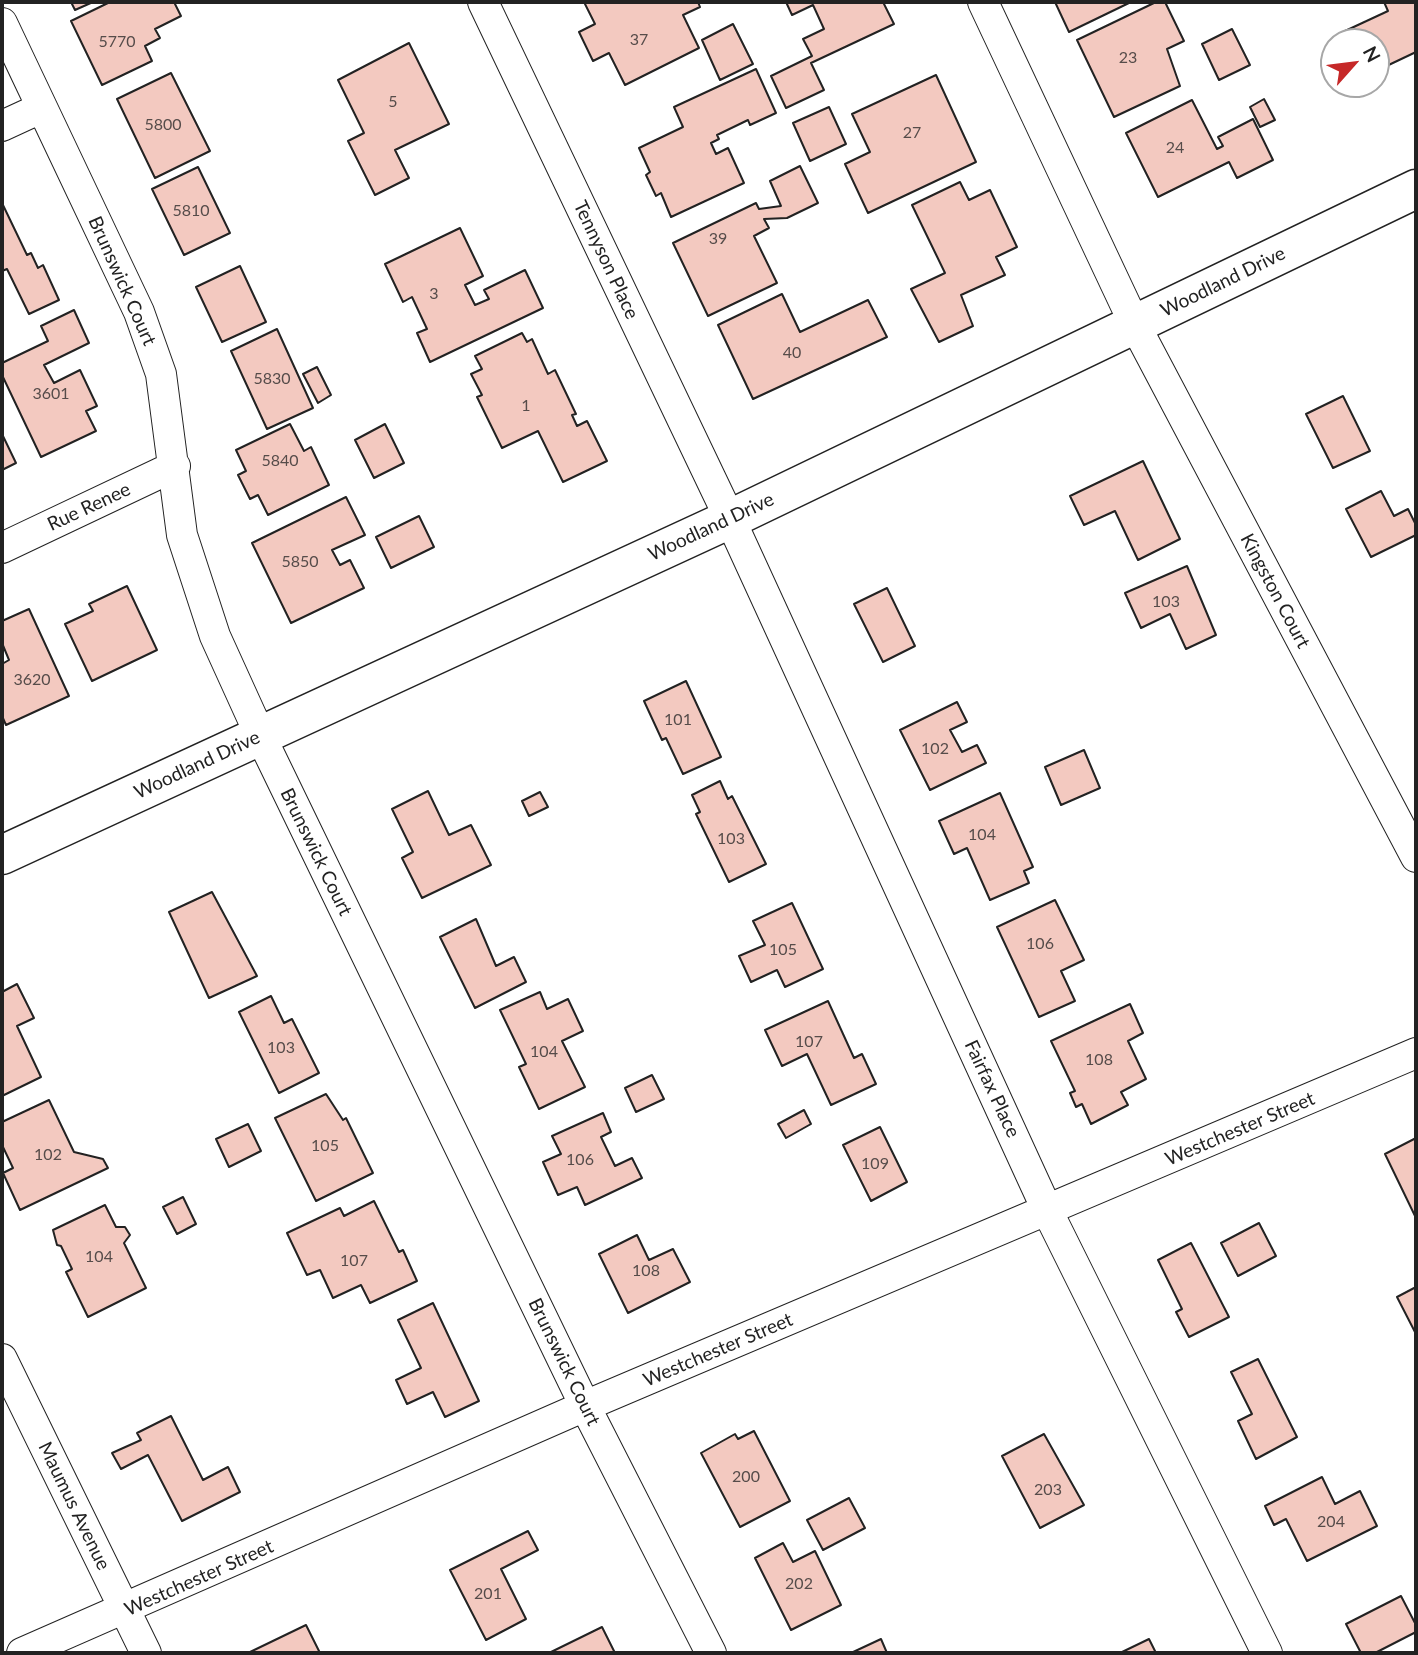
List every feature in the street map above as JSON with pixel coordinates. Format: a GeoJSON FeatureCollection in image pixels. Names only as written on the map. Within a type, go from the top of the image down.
{"type":"FeatureCollection","features":[{"type":"Feature","properties":{"kind":"main road","name":"Woodland Drive"},"geometry":{"type":"LineString","coordinates":[[2,855],[730,519],[1416,189]]}},
{"type":"Feature","properties":{"kind":"street","name":"Tennyson Place"},"geometry":{"type":"LineString","coordinates":[[483,2],[730,519]]}},
{"type":"Feature","properties":{"kind":"street"},"geometry":{"type":"LineString","coordinates":[[983,2],[1135,325]]}},
{"type":"Feature","properties":{"kind":"street","name":"Brunswick Court"},"geometry":{"type":"LineString","coordinates":[[2,23],[139,312],[161,374],[182,535],[215,636],[260,736],[585,1406],[711,1653]]}},
{"type":"Feature","properties":{"kind":"street"},"geometry":{"type":"LineString","coordinates":[[2,126],[41,108]]}},
{"type":"Feature","properties":{"kind":"street","name":"Kingston Court"},"geometry":{"type":"LineString","coordinates":[[1135,325],[1416,857]]}},
{"type":"Feature","properties":{"kind":"street","name":"Rue Renee"},"geometry":{"type":"LineString","coordinates":[[2,548],[175,466]]}},
{"type":"Feature","properties":{"kind":"street","name":"Fairfax Place"},"geometry":{"type":"LineString","coordinates":[[730,519],[1048,1212],[1267,1653]]}},
{"type":"Feature","properties":{"kind":"street","name":"Westchester Street"},"geometry":{"type":"LineString","coordinates":[[22,1653],[124,1611],[585,1406],[1048,1212],[1416,1053]]}},
{"type":"Feature","properties":{"kind":"street","name":"Maumus Avenue"},"geometry":{"type":"LineString","coordinates":[[2,1359],[146,1653]]}},
{"type":"Feature","properties":{"kind":"building"},"geometry":{"type":"Polygon","coordinates":[[[71,2],[93,2],[75,10],[71,2]]]}},
{"type":"Feature","properties":{"kind":"building"},"geometry":{"type":"Polygon","coordinates":[[[110,2],[174,2],[181,16],[155,29],[160,38],[145,46],[152,61],[102,85],[71,21],[110,2]]]}},
{"type":"Feature","properties":{"kind":"building"},"geometry":{"type":"Polygon","coordinates":[[[584,2],[698,2],[700,7],[683,15],[699,48],[625,85],[609,53],[593,61],[579,32],[595,24],[584,2]]]}},
{"type":"Feature","properties":{"kind":"building"},"geometry":{"type":"Polygon","coordinates":[[[786,2],[883,2],[894,24],[811,63],[824,90],[786,108],[771,76],[812,56],[803,39],[824,29],[813,5],[792,15],[786,2]]]}},
{"type":"Feature","properties":{"kind":"building"},"geometry":{"type":"Polygon","coordinates":[[[1055,2],[1131,2],[1069,32],[1055,2]]]}},
{"type":"Feature","properties":{"kind":"building"},"geometry":{"type":"Polygon","coordinates":[[[1156,2],[1165,2],[1184,41],[1167,49],[1180,86],[1114,117],[1077,40],[1156,2]]]}},
{"type":"Feature","properties":{"kind":"building"},"geometry":{"type":"Polygon","coordinates":[[[1384,2],[1416,2],[1416,52],[1390,64],[1390,28],[1351,28],[1388,11],[1384,2]]]}},
{"type":"Feature","properties":{"kind":"building"},"geometry":{"type":"Polygon","coordinates":[[[733,24],[753,64],[720,80],[702,40],[733,24]]]}},
{"type":"Feature","properties":{"kind":"building"},"geometry":{"type":"Polygon","coordinates":[[[1232,29],[1250,65],[1219,80],[1202,44],[1232,29]]]}},
{"type":"Feature","properties":{"kind":"building"},"geometry":{"type":"Polygon","coordinates":[[[409,43],[449,124],[395,150],[409,178],[375,195],[348,141],[364,133],[338,80],[409,43]]]}},
{"type":"Feature","properties":{"kind":"building"},"geometry":{"type":"Polygon","coordinates":[[[756,69],[776,113],[750,125],[748,120],[717,135],[719,139],[711,143],[716,154],[728,148],[744,183],[671,217],[661,193],[656,196],[646,175],[650,172],[639,148],[683,127],[674,107],[756,69]]]}},
{"type":"Feature","properties":{"kind":"building"},"geometry":{"type":"Polygon","coordinates":[[[171,73],[210,151],[155,178],[117,99],[171,73]]]}},
{"type":"Feature","properties":{"kind":"building"},"geometry":{"type":"Polygon","coordinates":[[[936,75],[976,162],[868,213],[845,164],[870,152],[852,114],[936,75]]]}},
{"type":"Feature","properties":{"kind":"building"},"geometry":{"type":"Polygon","coordinates":[[[1264,99],[1275,120],[1260,127],[1250,107],[1264,99]]]}},
{"type":"Feature","properties":{"kind":"building"},"geometry":{"type":"Polygon","coordinates":[[[1192,100],[1217,149],[1223,146],[1218,137],[1253,119],[1273,160],[1237,178],[1229,162],[1158,197],[1126,133],[1192,100]]]}},
{"type":"Feature","properties":{"kind":"building"},"geometry":{"type":"Polygon","coordinates":[[[829,107],[846,144],[810,161],[793,123],[829,107]]]}},
{"type":"Feature","properties":{"kind":"building"},"geometry":{"type":"Polygon","coordinates":[[[800,166],[818,203],[787,218],[764,219],[769,228],[754,236],[777,283],[708,316],[673,243],[756,203],[759,209],[781,206],[770,181],[800,166]]]}},
{"type":"Feature","properties":{"kind":"building"},"geometry":{"type":"Polygon","coordinates":[[[198,167],[230,233],[184,255],[152,189],[198,167]]]}},
{"type":"Feature","properties":{"kind":"building"},"geometry":{"type":"Polygon","coordinates":[[[960,182],[969,200],[990,190],[1017,247],[996,257],[1005,275],[961,295],[973,326],[939,342],[911,289],[945,273],[912,205],[960,182]]]}},
{"type":"Feature","properties":{"kind":"building"},"geometry":{"type":"Polygon","coordinates":[[[2,203],[27,255],[31,253],[38,268],[43,265],[59,300],[29,314],[7,269],[2,271],[2,203]]]}},
{"type":"Feature","properties":{"kind":"building"},"geometry":{"type":"Polygon","coordinates":[[[460,228],[483,276],[465,285],[475,305],[489,299],[484,290],[525,270],[543,308],[430,362],[417,333],[427,329],[412,297],[403,302],[385,264],[460,228]]]}},
{"type":"Feature","properties":{"kind":"building"},"geometry":{"type":"Polygon","coordinates":[[[240,266],[266,322],[222,342],[196,287],[240,266]]]}},
{"type":"Feature","properties":{"kind":"building"},"geometry":{"type":"Polygon","coordinates":[[[782,294],[800,332],[868,300],[887,337],[753,399],[718,325],[782,294]]]}},
{"type":"Feature","properties":{"kind":"building"},"geometry":{"type":"Polygon","coordinates":[[[74,310],[89,343],[44,365],[54,383],[80,370],[97,406],[86,411],[96,431],[41,457],[2,375],[2,363],[48,341],[41,326],[74,310]]]}},
{"type":"Feature","properties":{"kind":"building"},"geometry":{"type":"Polygon","coordinates":[[[277,329],[313,408],[267,429],[231,351],[277,329]]]}},
{"type":"Feature","properties":{"kind":"building"},"geometry":{"type":"Polygon","coordinates":[[[522,333],[527,342],[532,339],[548,374],[555,370],[576,414],[572,415],[577,426],[587,421],[607,461],[563,482],[538,431],[502,448],[477,397],[482,395],[471,374],[482,369],[475,356],[522,333]]]}},
{"type":"Feature","properties":{"kind":"building"},"geometry":{"type":"Polygon","coordinates":[[[317,367],[331,395],[318,403],[303,374],[317,367]]]}},
{"type":"Feature","properties":{"kind":"building"},"geometry":{"type":"Polygon","coordinates":[[[1343,396],[1370,451],[1333,468],[1306,414],[1343,396]]]}},
{"type":"Feature","properties":{"kind":"building"},"geometry":{"type":"Polygon","coordinates":[[[290,424],[304,451],[311,447],[329,485],[268,515],[258,495],[250,499],[238,475],[246,471],[236,450],[290,424]]]}},
{"type":"Feature","properties":{"kind":"building"},"geometry":{"type":"Polygon","coordinates":[[[385,424],[404,463],[374,478],[355,440],[385,424]]]}},
{"type":"Feature","properties":{"kind":"building"},"geometry":{"type":"Polygon","coordinates":[[[2,434],[16,463],[2,470],[2,434]]]}},
{"type":"Feature","properties":{"kind":"building"},"geometry":{"type":"Polygon","coordinates":[[[1143,461],[1180,539],[1138,560],[1115,511],[1084,525],[1070,496],[1143,461]]]}},
{"type":"Feature","properties":{"kind":"building"},"geometry":{"type":"Polygon","coordinates":[[[1381,491],[1394,516],[1408,509],[1416,525],[1416,535],[1371,557],[1346,509],[1381,491]]]}},
{"type":"Feature","properties":{"kind":"building"},"geometry":{"type":"Polygon","coordinates":[[[346,497],[365,535],[332,550],[340,565],[350,560],[364,588],[291,623],[252,543],[346,497]]]}},
{"type":"Feature","properties":{"kind":"building"},"geometry":{"type":"Polygon","coordinates":[[[419,516],[434,547],[391,568],[376,537],[419,516]]]}},
{"type":"Feature","properties":{"kind":"building"},"geometry":{"type":"Polygon","coordinates":[[[1187,566],[1216,635],[1186,649],[1170,614],[1141,628],[1125,593],[1187,566]]]}},
{"type":"Feature","properties":{"kind":"building"},"geometry":{"type":"Polygon","coordinates":[[[127,586],[157,650],[92,681],[65,624],[93,611],[89,604],[127,586]]]}},
{"type":"Feature","properties":{"kind":"building"},"geometry":{"type":"Polygon","coordinates":[[[887,588],[915,646],[883,662],[854,604],[887,588]]]}},
{"type":"Feature","properties":{"kind":"building"},"geometry":{"type":"Polygon","coordinates":[[[29,609],[69,696],[6,725],[2,716],[2,664],[9,660],[2,643],[2,621],[29,609]]]}},
{"type":"Feature","properties":{"kind":"building"},"geometry":{"type":"Polygon","coordinates":[[[686,681],[721,757],[683,774],[666,738],[662,740],[644,701],[686,681]]]}},
{"type":"Feature","properties":{"kind":"building"},"geometry":{"type":"Polygon","coordinates":[[[957,702],[967,722],[950,730],[962,752],[977,745],[986,763],[930,790],[900,730],[957,702]]]}},
{"type":"Feature","properties":{"kind":"building"},"geometry":{"type":"Polygon","coordinates":[[[1084,750],[1100,788],[1061,805],[1045,767],[1084,750]]]}},
{"type":"Feature","properties":{"kind":"building"},"geometry":{"type":"Polygon","coordinates":[[[720,781],[728,799],[732,796],[766,864],[729,882],[696,814],[700,812],[692,795],[720,781]]]}},
{"type":"Feature","properties":{"kind":"building"},"geometry":{"type":"Polygon","coordinates":[[[428,791],[449,835],[471,825],[491,865],[422,898],[402,858],[413,852],[392,809],[428,791]]]}},
{"type":"Feature","properties":{"kind":"building"},"geometry":{"type":"Polygon","coordinates":[[[540,792],[548,807],[529,816],[522,801],[540,792]]]}},
{"type":"Feature","properties":{"kind":"building"},"geometry":{"type":"Polygon","coordinates":[[[1000,793],[1033,867],[1024,871],[1029,883],[990,900],[967,848],[954,854],[939,821],[1000,793]]]}},
{"type":"Feature","properties":{"kind":"building"},"geometry":{"type":"Polygon","coordinates":[[[212,892],[257,976],[209,998],[169,912],[212,892]]]}},
{"type":"Feature","properties":{"kind":"building"},"geometry":{"type":"Polygon","coordinates":[[[1055,900],[1084,960],[1061,971],[1075,1001],[1039,1017],[997,927],[1055,900]]]}},
{"type":"Feature","properties":{"kind":"building"},"geometry":{"type":"Polygon","coordinates":[[[792,903],[823,969],[785,987],[777,970],[751,982],[739,956],[765,945],[753,921],[792,903]]]}},
{"type":"Feature","properties":{"kind":"building"},"geometry":{"type":"Polygon","coordinates":[[[476,919],[496,966],[514,957],[526,982],[475,1008],[440,937],[476,919]]]}},
{"type":"Feature","properties":{"kind":"building"},"geometry":{"type":"Polygon","coordinates":[[[17,984],[34,1018],[17,1026],[41,1077],[2,1096],[2,992],[17,984]]]}},
{"type":"Feature","properties":{"kind":"building"},"geometry":{"type":"Polygon","coordinates":[[[540,992],[547,1009],[568,999],[583,1031],[562,1041],[585,1087],[539,1109],[519,1067],[526,1064],[500,1010],[540,992]]]}},
{"type":"Feature","properties":{"kind":"building"},"geometry":{"type":"Polygon","coordinates":[[[271,996],[284,1023],[292,1019],[319,1073],[279,1093],[239,1012],[271,996]]]}},
{"type":"Feature","properties":{"kind":"building"},"geometry":{"type":"Polygon","coordinates":[[[828,1001],[854,1058],[862,1054],[876,1084],[831,1105],[807,1054],[782,1066],[765,1030],[828,1001]]]}},
{"type":"Feature","properties":{"kind":"building"},"geometry":{"type":"Polygon","coordinates":[[[1130,1004],[1143,1033],[1128,1041],[1146,1079],[1121,1092],[1128,1105],[1091,1124],[1082,1104],[1076,1107],[1070,1093],[1075,1091],[1051,1041],[1130,1004]]]}},
{"type":"Feature","properties":{"kind":"building"},"geometry":{"type":"Polygon","coordinates":[[[652,1075],[664,1099],[636,1112],[625,1088],[652,1075]]]}},
{"type":"Feature","properties":{"kind":"building"},"geometry":{"type":"Polygon","coordinates":[[[326,1094],[343,1120],[346,1118],[373,1173],[316,1201],[275,1118],[326,1094]]]}},
{"type":"Feature","properties":{"kind":"building"},"geometry":{"type":"Polygon","coordinates":[[[49,1100],[74,1152],[103,1159],[108,1168],[20,1210],[3,1173],[13,1168],[2,1145],[2,1122],[49,1100]]]}},
{"type":"Feature","properties":{"kind":"building"},"geometry":{"type":"Polygon","coordinates":[[[804,1110],[811,1124],[786,1138],[778,1124],[804,1110]]]}},
{"type":"Feature","properties":{"kind":"building"},"geometry":{"type":"Polygon","coordinates":[[[603,1113],[611,1132],[601,1137],[615,1166],[632,1158],[642,1178],[585,1205],[577,1187],[558,1195],[543,1162],[561,1154],[552,1136],[603,1113]]]}},
{"type":"Feature","properties":{"kind":"building"},"geometry":{"type":"Polygon","coordinates":[[[248,1124],[261,1151],[229,1167],[216,1139],[248,1124]]]}},
{"type":"Feature","properties":{"kind":"building"},"geometry":{"type":"Polygon","coordinates":[[[880,1127],[907,1182],[871,1201],[843,1145],[880,1127]]]}},
{"type":"Feature","properties":{"kind":"building"},"geometry":{"type":"Polygon","coordinates":[[[1416,1138],[1416,1218],[1385,1154],[1416,1138]]]}},
{"type":"Feature","properties":{"kind":"building"},"geometry":{"type":"Polygon","coordinates":[[[183,1197],[196,1224],[177,1234],[163,1207],[183,1197]]]}},
{"type":"Feature","properties":{"kind":"building"},"geometry":{"type":"Polygon","coordinates":[[[374,1201],[399,1252],[403,1250],[417,1281],[370,1303],[361,1285],[333,1298],[320,1270],[307,1275],[287,1233],[340,1208],[344,1216],[374,1201]]]}},
{"type":"Feature","properties":{"kind":"building"},"geometry":{"type":"Polygon","coordinates":[[[105,1205],[116,1227],[125,1227],[130,1235],[124,1243],[146,1288],[88,1317],[66,1272],[72,1269],[61,1246],[57,1245],[53,1230],[105,1205]]]}},
{"type":"Feature","properties":{"kind":"building"},"geometry":{"type":"Polygon","coordinates":[[[1259,1223],[1276,1256],[1238,1276],[1221,1243],[1259,1223]]]}},
{"type":"Feature","properties":{"kind":"building"},"geometry":{"type":"Polygon","coordinates":[[[637,1235],[649,1260],[673,1249],[690,1282],[628,1313],[599,1254],[637,1235]]]}},
{"type":"Feature","properties":{"kind":"building"},"geometry":{"type":"Polygon","coordinates":[[[1191,1243],[1229,1317],[1189,1337],[1176,1312],[1182,1309],[1158,1260],[1191,1243]]]}},
{"type":"Feature","properties":{"kind":"building"},"geometry":{"type":"Polygon","coordinates":[[[1416,1287],[1416,1334],[1397,1297],[1416,1287]]]}},
{"type":"Feature","properties":{"kind":"building"},"geometry":{"type":"Polygon","coordinates":[[[433,1303],[479,1401],[445,1417],[433,1392],[407,1404],[396,1380],[421,1368],[398,1320],[433,1303]]]}},
{"type":"Feature","properties":{"kind":"building"},"geometry":{"type":"Polygon","coordinates":[[[1258,1359],[1297,1437],[1256,1459],[1238,1421],[1252,1414],[1231,1372],[1258,1359]]]}},
{"type":"Feature","properties":{"kind":"building"},"geometry":{"type":"Polygon","coordinates":[[[171,1416],[203,1480],[228,1467],[240,1492],[182,1521],[148,1455],[121,1469],[112,1453],[141,1440],[137,1433],[171,1416]]]}},
{"type":"Feature","properties":{"kind":"building"},"geometry":{"type":"Polygon","coordinates":[[[754,1431],[790,1501],[740,1527],[701,1453],[735,1434],[738,1439],[754,1431]]]}},
{"type":"Feature","properties":{"kind":"building"},"geometry":{"type":"Polygon","coordinates":[[[1044,1434],[1084,1505],[1040,1528],[1002,1456],[1044,1434]]]}},
{"type":"Feature","properties":{"kind":"building"},"geometry":{"type":"Polygon","coordinates":[[[1322,1477],[1335,1504],[1360,1491],[1377,1526],[1307,1561],[1286,1519],[1274,1525],[1265,1506],[1322,1477]]]}},
{"type":"Feature","properties":{"kind":"building"},"geometry":{"type":"Polygon","coordinates":[[[849,1498],[865,1528],[823,1550],[807,1520],[849,1498]]]}},
{"type":"Feature","properties":{"kind":"building"},"geometry":{"type":"Polygon","coordinates":[[[528,1531],[538,1550],[501,1569],[526,1619],[486,1640],[450,1570],[528,1531]]]}},
{"type":"Feature","properties":{"kind":"building"},"geometry":{"type":"Polygon","coordinates":[[[783,1543],[793,1562],[815,1551],[841,1605],[791,1630],[755,1558],[783,1543]]]}},
{"type":"Feature","properties":{"kind":"building"},"geometry":{"type":"Polygon","coordinates":[[[1401,1596],[1416,1625],[1416,1632],[1375,1653],[1361,1653],[1346,1624],[1401,1596]]]}},
{"type":"Feature","properties":{"kind":"building"},"geometry":{"type":"Polygon","coordinates":[[[306,1625],[320,1653],[248,1653],[306,1625]]]}},
{"type":"Feature","properties":{"kind":"building"},"geometry":{"type":"Polygon","coordinates":[[[602,1627],[615,1653],[549,1653],[602,1627]]]}},
{"type":"Feature","properties":{"kind":"building"},"geometry":{"type":"Polygon","coordinates":[[[881,1639],[887,1653],[851,1653],[881,1639]]]}},
{"type":"Feature","properties":{"kind":"building"},"geometry":{"type":"Polygon","coordinates":[[[1149,1639],[1156,1653],[1120,1653],[1149,1639]]]}}]}
